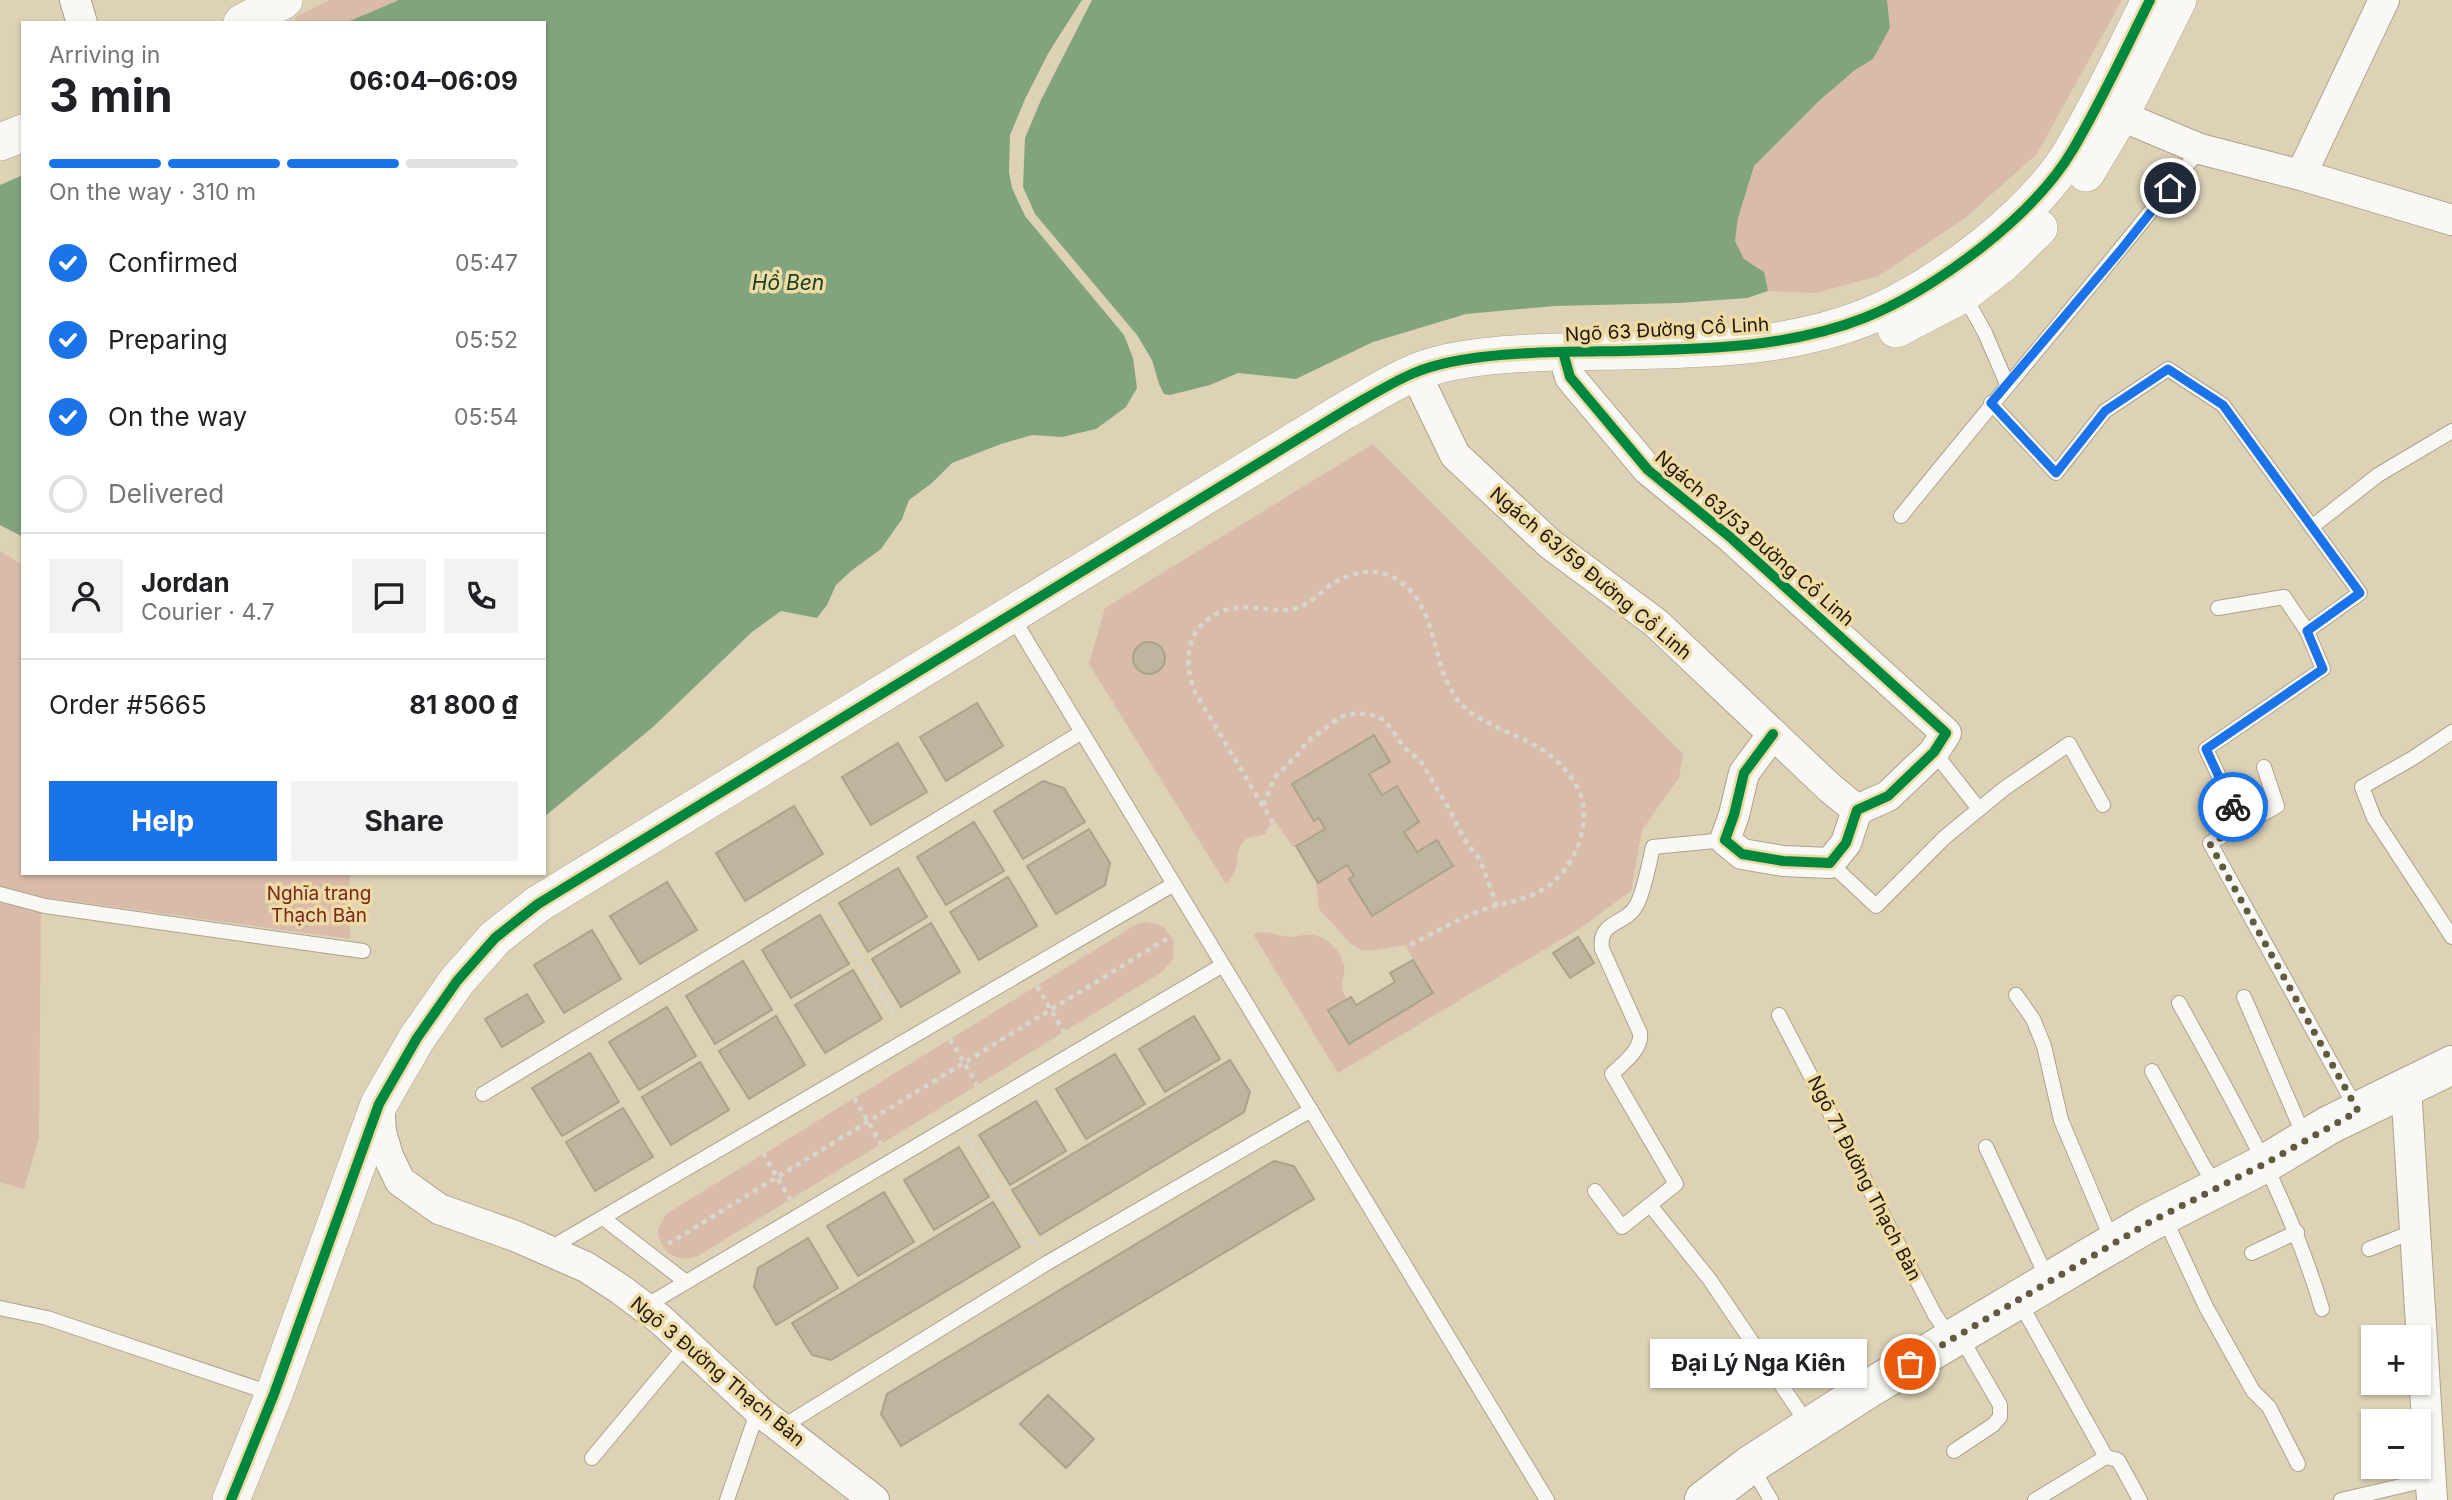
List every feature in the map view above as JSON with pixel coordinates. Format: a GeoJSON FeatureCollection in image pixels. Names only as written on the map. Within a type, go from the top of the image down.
{"type":"FeatureCollection","features":[{"type":"Feature","properties":{"kind":"main road"},"geometry":{"type":"LineString","coordinates":[[1704,1500],[1750,1465],[1810,1427],[2113,1244],[2358,1111],[2452,1065]]}},
{"type":"Feature","properties":{"kind":"street"},"geometry":{"type":"LineString","coordinates":[[75,0],[81,21]]}},
{"type":"Feature","properties":{"kind":"street"},"geometry":{"type":"LineString","coordinates":[[246,21],[284,0]]}},
{"type":"Feature","properties":{"kind":"street","name":"Ngõ 63 Đường Cổ Linh"},"geometry":{"type":"LineString","coordinates":[[2108,111],[2150,0]]}},
{"type":"Feature","properties":{"kind":"street","name":"Ngõ 63 Đường Cổ Linh"},"geometry":{"type":"LineString","coordinates":[[231,1500],[274,1394],[379,1104],[417,1038],[450,991],[475,959],[515,920],[1371,395],[1420,383],[1452,362],[1567,364],[1697,361],[1741,346],[1779,353],[1827,330],[1865,318],[1909,297],[1954,283],[1996,236],[2035,199],[2108,111],[2178,0]]}},
{"type":"Feature","properties":{"kind":"street"},"geometry":{"type":"LineString","coordinates":[[2301,175],[2384,0]]}},
{"type":"Feature","properties":{"kind":"street"},"geometry":{"type":"LineString","coordinates":[[2108,111],[2200,149],[2450,214]]}},
{"type":"Feature","properties":{"kind":"street"},"geometry":{"type":"LineString","coordinates":[[0,142],[21,134]]}},
{"type":"Feature","properties":{"kind":"street","name":"Ngách 63/53 Đường Cổ Linh"},"geometry":{"type":"LineString","coordinates":[[1567,364],[1648,470],[1730,537],[1940,743]]}},
{"type":"Feature","properties":{"kind":"street","name":"Ngách 63/59 Đường Cổ Linh"},"geometry":{"type":"LineString","coordinates":[[1420,383],[1455,455],[1550,544],[1656,623],[1830,788],[1857,810]]}},
{"type":"Feature","properties":{"kind":"street"},"geometry":{"type":"LineString","coordinates":[[1773,734],[1744,774],[1725,840],[1742,854],[1830,863],[1846,843],[1857,810],[1888,796],[1940,743]]}},
{"type":"Feature","properties":{"kind":"street"},"geometry":{"type":"LineString","coordinates":[[2406,1087],[2432,1490]]}},
{"type":"Feature","properties":{"kind":"street","name":"Ngõ 3 Đường Thạch Bàn"},"geometry":{"type":"LineString","coordinates":[[379,1104],[388,1156],[400,1181],[439,1209],[547,1250],[586,1268],[644,1307],[770,1418],[874,1500]]}},
{"type":"Feature","properties":{"kind":"lane"},"geometry":{"type":"LineString","coordinates":[[1901,516],[1991,403],[2120,251],[2200,149]]}},
{"type":"Feature","properties":{"kind":"lane"},"geometry":{"type":"LineString","coordinates":[[1954,283],[1985,333],[2007,384]]}},
{"type":"Feature","properties":{"kind":"lane"},"geometry":{"type":"LineString","coordinates":[[1991,403],[2056,473],[2105,411],[2168,369],[2223,405],[2360,593],[2307,631]]}},
{"type":"Feature","properties":{"kind":"lane"},"geometry":{"type":"LineString","coordinates":[[2313,526],[2378,475],[2452,430]]}},
{"type":"Feature","properties":{"kind":"lane"},"geometry":{"type":"LineString","coordinates":[[2218,608],[2284,597],[2307,631],[2323,669],[2206,749],[2242,825]]}},
{"type":"Feature","properties":{"kind":"lane"},"geometry":{"type":"LineString","coordinates":[[1011,615],[1547,1500]]}},
{"type":"Feature","properties":{"kind":"lane"},"geometry":{"type":"LineString","coordinates":[[483,1094],[1082,732]]}},
{"type":"Feature","properties":{"kind":"lane"},"geometry":{"type":"LineString","coordinates":[[2452,732],[2362,787],[2374,818],[2452,937]]}},
{"type":"Feature","properties":{"kind":"lane"},"geometry":{"type":"LineString","coordinates":[[1940,743],[1979,809]]}},
{"type":"Feature","properties":{"kind":"lane"},"geometry":{"type":"LineString","coordinates":[[1830,863],[1876,906],[1945,837],[2005,788],[2069,744],[2103,805]]}},
{"type":"Feature","properties":{"kind":"lane"},"geometry":{"type":"LineString","coordinates":[[2264,767],[2277,806],[2210,844],[2358,1111]]}},
{"type":"Feature","properties":{"kind":"lane"},"geometry":{"type":"LineString","coordinates":[[1595,1191],[1622,1227],[1676,1184],[1612,1074],[1637,1049],[1641,1041],[1640,1033],[1602,949],[1601,938],[1605,930],[1636,907],[1653,848],[1725,840]]}},
{"type":"Feature","properties":{"kind":"lane"},"geometry":{"type":"LineString","coordinates":[[547,1250],[1174,884]]}},
{"type":"Feature","properties":{"kind":"lane"},"geometry":{"type":"LineString","coordinates":[[0,894],[44,906],[363,951]]}},
{"type":"Feature","properties":{"kind":"lane"},"geometry":{"type":"LineString","coordinates":[[644,1307],[1223,965]]}},
{"type":"Feature","properties":{"kind":"lane"},"geometry":{"type":"LineString","coordinates":[[2016,995],[2033,1019],[2044,1046],[2061,1120],[2113,1244]]}},
{"type":"Feature","properties":{"kind":"lane"},"geometry":{"type":"LineString","coordinates":[[2244,997],[2305,1139]]}},
{"type":"Feature","properties":{"kind":"lane"},"geometry":{"type":"LineString","coordinates":[[2179,1003],[2266,1163],[2297,1232],[2322,1310]]}},
{"type":"Feature","properties":{"kind":"lane","name":"Ngõ 71 Đường Thạch Bàn"},"geometry":{"type":"LineString","coordinates":[[1779,1015],[1935,1315],[1956,1337],[2000,1405],[2000,1417],[1993,1425],[1954,1451]]}},
{"type":"Feature","properties":{"kind":"lane"},"geometry":{"type":"LineString","coordinates":[[2152,1071],[2204,1167],[2218,1187]]}},
{"type":"Feature","properties":{"kind":"lane"},"geometry":{"type":"LineString","coordinates":[[727,1500],[770,1418],[1047,1263],[1311,1110]]}},
{"type":"Feature","properties":{"kind":"lane"},"geometry":{"type":"LineString","coordinates":[[1986,1147],[2034,1291],[2106,1457]]}},
{"type":"Feature","properties":{"kind":"lane"},"geometry":{"type":"LineString","coordinates":[[1650,1205],[1710,1280],[1810,1427]]}},
{"type":"Feature","properties":{"kind":"lane"},"geometry":{"type":"LineString","coordinates":[[2163,1215],[2206,1307],[2253,1391],[2269,1408],[2298,1464]]}},
{"type":"Feature","properties":{"kind":"lane"},"geometry":{"type":"LineString","coordinates":[[603,1218],[686,1282]]}},
{"type":"Feature","properties":{"kind":"lane"},"geometry":{"type":"LineString","coordinates":[[2369,1249],[2415,1231]]}},
{"type":"Feature","properties":{"kind":"lane"},"geometry":{"type":"LineString","coordinates":[[2252,1253],[2297,1232]]}},
{"type":"Feature","properties":{"kind":"lane"},"geometry":{"type":"LineString","coordinates":[[0,1308],[47,1318],[274,1394]]}},
{"type":"Feature","properties":{"kind":"lane"},"geometry":{"type":"LineString","coordinates":[[592,1458],[687,1344]]}},
{"type":"Feature","properties":{"kind":"lane"},"geometry":{"type":"LineString","coordinates":[[2035,1500],[2106,1457],[2118,1460],[2140,1500]]}},
{"type":"Feature","properties":{"kind":"lane"},"geometry":{"type":"LineString","coordinates":[[1750,1465],[1771,1500]]}},
{"type":"Feature","properties":{"kind":"lane"},"geometry":{"type":"LineString","coordinates":[[2341,1500],[2432,1490]]}},
{"type":"Feature","properties":{"kind":"path"},"geometry":{"type":"LineString","coordinates":[[1273,823],[1202,706],[1189,678],[1189,645],[1197,630],[1209,618],[1230,609],[1273,611],[1296,608],[1351,574],[1374,572],[1396,579],[1413,592],[1425,611],[1446,683],[1458,702],[1473,715],[1541,747],[1574,781],[1583,803],[1583,826],[1578,849],[1564,871],[1544,889],[1459,920],[1406,947]]}},
{"type":"Feature","properties":{"kind":"path"},"geometry":{"type":"LineString","coordinates":[[1263,806],[1275,777],[1308,741],[1348,714],[1367,713],[1377,716],[1386,722],[1405,748],[1421,762],[1464,839],[1480,860],[1497,906]]}},
{"type":"Feature","properties":{"kind":"path"},"geometry":{"type":"LineString","coordinates":[[826,904],[895,1017]]}},
{"type":"Feature","properties":{"kind":"path"},"geometry":{"type":"LineString","coordinates":[[651,1255],[1171,936]]}},
{"type":"Feature","properties":{"kind":"path"},"geometry":{"type":"LineString","coordinates":[[1037,986],[1064,1032]]}},
{"type":"Feature","properties":{"kind":"path"},"geometry":{"type":"LineString","coordinates":[[950,1039],[977,1085]]}},
{"type":"Feature","properties":{"kind":"path"},"geometry":{"type":"LineString","coordinates":[[854,1098],[881,1144]]}},
{"type":"Feature","properties":{"kind":"path"},"geometry":{"type":"LineString","coordinates":[[966,1135],[1036,1252]]}},
{"type":"Feature","properties":{"kind":"path"},"geometry":{"type":"LineString","coordinates":[[763,1153],[790,1199]]}},
{"type":"Feature","properties":{"kind":"green space"},"geometry":{"type":"Polygon","coordinates":[[[330,0],[399,0],[350,21],[295,21],[297,16],[330,0]]]}},
{"type":"Feature","properties":{"kind":"green space"},"geometry":{"type":"Polygon","coordinates":[[[1887,0],[2122,0],[2037,154],[1965,218],[1879,276],[1815,293],[1768,291],[1764,272],[1744,259],[1735,241],[1738,218],[1754,166],[1820,100],[1855,70],[1873,59],[1890,28],[1887,0]]]}},
{"type":"Feature","properties":{"kind":"green space"},"geometry":{"type":"Polygon","coordinates":[[[1373,444],[1683,754],[1679,778],[1642,830],[1631,891],[1582,927],[1338,1073],[1253,934],[1267,932],[1290,937],[1318,936],[1335,948],[1343,960],[1342,986],[1347,999],[1328,1011],[1349,1044],[1433,993],[1405,945],[1370,951],[1352,945],[1319,909],[1318,883],[1296,847],[1293,847],[1275,822],[1265,834],[1243,842],[1235,871],[1226,884],[1089,664],[1105,608],[1373,444]]]}},
{"type":"Feature","properties":{"kind":"green space","name":"Nghĩa trang Thạch Bàn"},"geometry":{"type":"Polygon","coordinates":[[[0,551],[21,564],[21,875],[350,875],[350,939],[41,897],[39,1138],[24,1189],[0,1182],[0,551]]]}},
{"type":"Feature","properties":{"kind":"green space"},"geometry":{"type":"Polygon","coordinates":[[[1146,922],[1163,926],[1174,941],[1173,959],[1162,972],[698,1256],[676,1257],[665,1250],[658,1229],[666,1214],[1137,924],[1146,922]]]}},
{"type":"Feature","properties":{"kind":"water","name":"Hồ Ben"},"geometry":{"type":"Polygon","coordinates":[[[399,0],[1082,0],[1049,52],[1026,97],[1010,135],[1009,172],[1012,188],[1025,216],[1124,335],[1133,358],[1137,388],[1126,407],[1096,429],[1062,437],[1032,435],[952,463],[932,483],[909,500],[902,519],[881,549],[836,585],[827,605],[817,618],[781,611],[752,632],[653,727],[546,815],[546,21],[350,21],[399,0]]]}},
{"type":"Feature","properties":{"kind":"water"},"geometry":{"type":"Polygon","coordinates":[[[1092,0],[1887,0],[1890,28],[1873,59],[1855,70],[1820,100],[1754,166],[1738,218],[1735,241],[1744,259],[1764,272],[1768,291],[1747,298],[1679,303],[1555,306],[1466,314],[1373,342],[1296,379],[1238,373],[1210,385],[1170,395],[1164,394],[1152,360],[1137,335],[1035,214],[1023,187],[1025,138],[1041,100],[1092,0]]]}},
{"type":"Feature","properties":{"kind":"water"},"geometry":{"type":"Polygon","coordinates":[[[21,176],[21,536],[0,525],[0,185],[21,176]]]}},
{"type":"Feature","properties":{"kind":"building"},"geometry":{"type":"Polygon","coordinates":[[[1149,642],[1160,647],[1165,658],[1160,669],[1149,674],[1138,669],[1133,658],[1138,647],[1149,642]]]}},
{"type":"Feature","properties":{"kind":"building"},"geometry":{"type":"Polygon","coordinates":[[[977,703],[1003,746],[946,781],[920,737],[977,703]]]}},
{"type":"Feature","properties":{"kind":"building"},"geometry":{"type":"Polygon","coordinates":[[[1374,735],[1390,762],[1369,774],[1382,795],[1397,786],[1419,822],[1404,832],[1417,852],[1437,840],[1453,866],[1372,916],[1349,879],[1354,876],[1347,865],[1318,883],[1296,846],[1325,829],[1319,818],[1314,821],[1292,784],[1374,735]]]}},
{"type":"Feature","properties":{"kind":"building"},"geometry":{"type":"Polygon","coordinates":[[[898,743],[927,792],[871,825],[842,777],[898,743]]]}},
{"type":"Feature","properties":{"kind":"building"},"geometry":{"type":"Polygon","coordinates":[[[1043,781],[1064,788],[1085,822],[1023,859],[994,811],[1043,781]]]}},
{"type":"Feature","properties":{"kind":"building"},"geometry":{"type":"Polygon","coordinates":[[[794,806],[823,854],[745,901],[716,853],[794,806]]]}},
{"type":"Feature","properties":{"kind":"building"},"geometry":{"type":"Polygon","coordinates":[[[974,822],[1004,871],[946,905],[917,857],[974,822]]]}},
{"type":"Feature","properties":{"kind":"building"},"geometry":{"type":"Polygon","coordinates":[[[1089,829],[1110,863],[1105,885],[1056,914],[1027,866],[1089,829]]]}},
{"type":"Feature","properties":{"kind":"building"},"geometry":{"type":"Polygon","coordinates":[[[898,868],[927,917],[868,952],[839,903],[898,868]]]}},
{"type":"Feature","properties":{"kind":"building"},"geometry":{"type":"Polygon","coordinates":[[[1008,877],[1037,926],[979,960],[950,912],[1008,877]]]}},
{"type":"Feature","properties":{"kind":"building"},"geometry":{"type":"Polygon","coordinates":[[[667,882],[697,930],[640,964],[610,916],[667,882]]]}},
{"type":"Feature","properties":{"kind":"building"},"geometry":{"type":"Polygon","coordinates":[[[820,915],[849,964],[791,998],[762,950],[820,915]]]}},
{"type":"Feature","properties":{"kind":"building"},"geometry":{"type":"Polygon","coordinates":[[[931,923],[960,972],[901,1007],[872,959],[931,923]]]}},
{"type":"Feature","properties":{"kind":"building"},"geometry":{"type":"Polygon","coordinates":[[[592,930],[621,979],[564,1013],[534,965],[592,930]]]}},
{"type":"Feature","properties":{"kind":"building"},"geometry":{"type":"Polygon","coordinates":[[[1578,937],[1594,963],[1570,978],[1553,953],[1578,937]]]}},
{"type":"Feature","properties":{"kind":"building"},"geometry":{"type":"Polygon","coordinates":[[[1413,960],[1433,993],[1349,1044],[1328,1010],[1351,997],[1356,1005],[1395,982],[1390,973],[1413,960]]]}},
{"type":"Feature","properties":{"kind":"building"},"geometry":{"type":"Polygon","coordinates":[[[743,961],[772,1010],[715,1044],[686,996],[743,961]]]}},
{"type":"Feature","properties":{"kind":"building"},"geometry":{"type":"Polygon","coordinates":[[[853,970],[882,1019],[825,1053],[795,1005],[853,970]]]}},
{"type":"Feature","properties":{"kind":"building"},"geometry":{"type":"Polygon","coordinates":[[[527,994],[544,1022],[502,1047],[485,1019],[527,994]]]}},
{"type":"Feature","properties":{"kind":"building"},"geometry":{"type":"Polygon","coordinates":[[[667,1007],[696,1056],[639,1090],[609,1042],[667,1007]]]}},
{"type":"Feature","properties":{"kind":"building"},"geometry":{"type":"Polygon","coordinates":[[[776,1016],[805,1065],[749,1099],[719,1051],[776,1016]]]}},
{"type":"Feature","properties":{"kind":"building"},"geometry":{"type":"Polygon","coordinates":[[[1194,1016],[1220,1059],[1165,1092],[1139,1049],[1194,1016]]]}},
{"type":"Feature","properties":{"kind":"building"},"geometry":{"type":"Polygon","coordinates":[[[590,1053],[619,1102],[562,1136],[532,1088],[590,1053]]]}},
{"type":"Feature","properties":{"kind":"building"},"geometry":{"type":"Polygon","coordinates":[[[1115,1054],[1145,1104],[1086,1139],[1056,1089],[1115,1054]]]}},
{"type":"Feature","properties":{"kind":"building"},"geometry":{"type":"Polygon","coordinates":[[[1230,1060],[1250,1092],[1244,1112],[1040,1235],[1012,1190],[1230,1060]]]}},
{"type":"Feature","properties":{"kind":"building"},"geometry":{"type":"Polygon","coordinates":[[[700,1062],[729,1110],[671,1145],[642,1097],[700,1062]]]}},
{"type":"Feature","properties":{"kind":"building"},"geometry":{"type":"Polygon","coordinates":[[[1036,1101],[1066,1151],[1010,1185],[979,1135],[1036,1101]]]}},
{"type":"Feature","properties":{"kind":"building"},"geometry":{"type":"Polygon","coordinates":[[[623,1108],[653,1157],[595,1191],[566,1142],[623,1108]]]}},
{"type":"Feature","properties":{"kind":"building"},"geometry":{"type":"Polygon","coordinates":[[[959,1147],[989,1197],[934,1230],[904,1180],[959,1147]]]}},
{"type":"Feature","properties":{"kind":"building"},"geometry":{"type":"Polygon","coordinates":[[[1274,1161],[1294,1166],[1314,1199],[901,1446],[881,1414],[887,1394],[1274,1161]]]}},
{"type":"Feature","properties":{"kind":"building"},"geometry":{"type":"Polygon","coordinates":[[[884,1192],[914,1242],[858,1276],[827,1226],[884,1192]]]}},
{"type":"Feature","properties":{"kind":"building"},"geometry":{"type":"Polygon","coordinates":[[[993,1202],[1020,1247],[831,1360],[812,1355],[792,1323],[993,1202]]]}},
{"type":"Feature","properties":{"kind":"building"},"geometry":{"type":"Polygon","coordinates":[[[808,1238],[838,1288],[776,1325],[754,1287],[758,1268],[808,1238]]]}},
{"type":"Feature","properties":{"kind":"building"},"geometry":{"type":"Polygon","coordinates":[[[1048,1395],[1094,1439],[1066,1468],[1020,1424],[1048,1395]]]}},
{"type":"Feature","properties":{"kind":"cycle path"},"geometry":{"type":"LineString","coordinates":[[231,1500],[274,1394],[379,1104],[417,1038],[457,981],[495,938],[538,904],[1344,411],[1414,373],[1436,365],[1488,356],[1685,349],[1746,345],[1806,336],[1864,318],[1926,287],[1995,237],[2020,215],[2053,178],[2093,114],[2150,0]]}},
{"type":"Feature","properties":{"kind":"cycle path"},"geometry":{"type":"LineString","coordinates":[[1563,352],[1570,377],[1648,470],[1730,537],[1946,733],[1934,752],[1888,796],[1857,810],[1846,843],[1830,863],[1783,861],[1742,854],[1725,840],[1744,773],[1773,734]]}},
{"type":"Feature","properties":{"kind":"way so far"},"geometry":{"type":"LineString","coordinates":[[1910,1364],[2150,1222],[2266,1163],[2358,1111],[2210,844],[2242,825],[2233,807]]}},
{"type":"Feature","properties":{"kind":"place","name":"Đại Lý Nga Kiên"},"geometry":{"type":"Point","coordinates":[1910,1364]}},
{"type":"Feature","properties":{"kind":"route"},"geometry":{"type":"LineString","coordinates":[[2170,188],[1991,403],[2056,473],[2105,411],[2168,369],[2223,405],[2360,593],[2307,631],[2323,669],[2206,749],[2233,807]]}}]}
